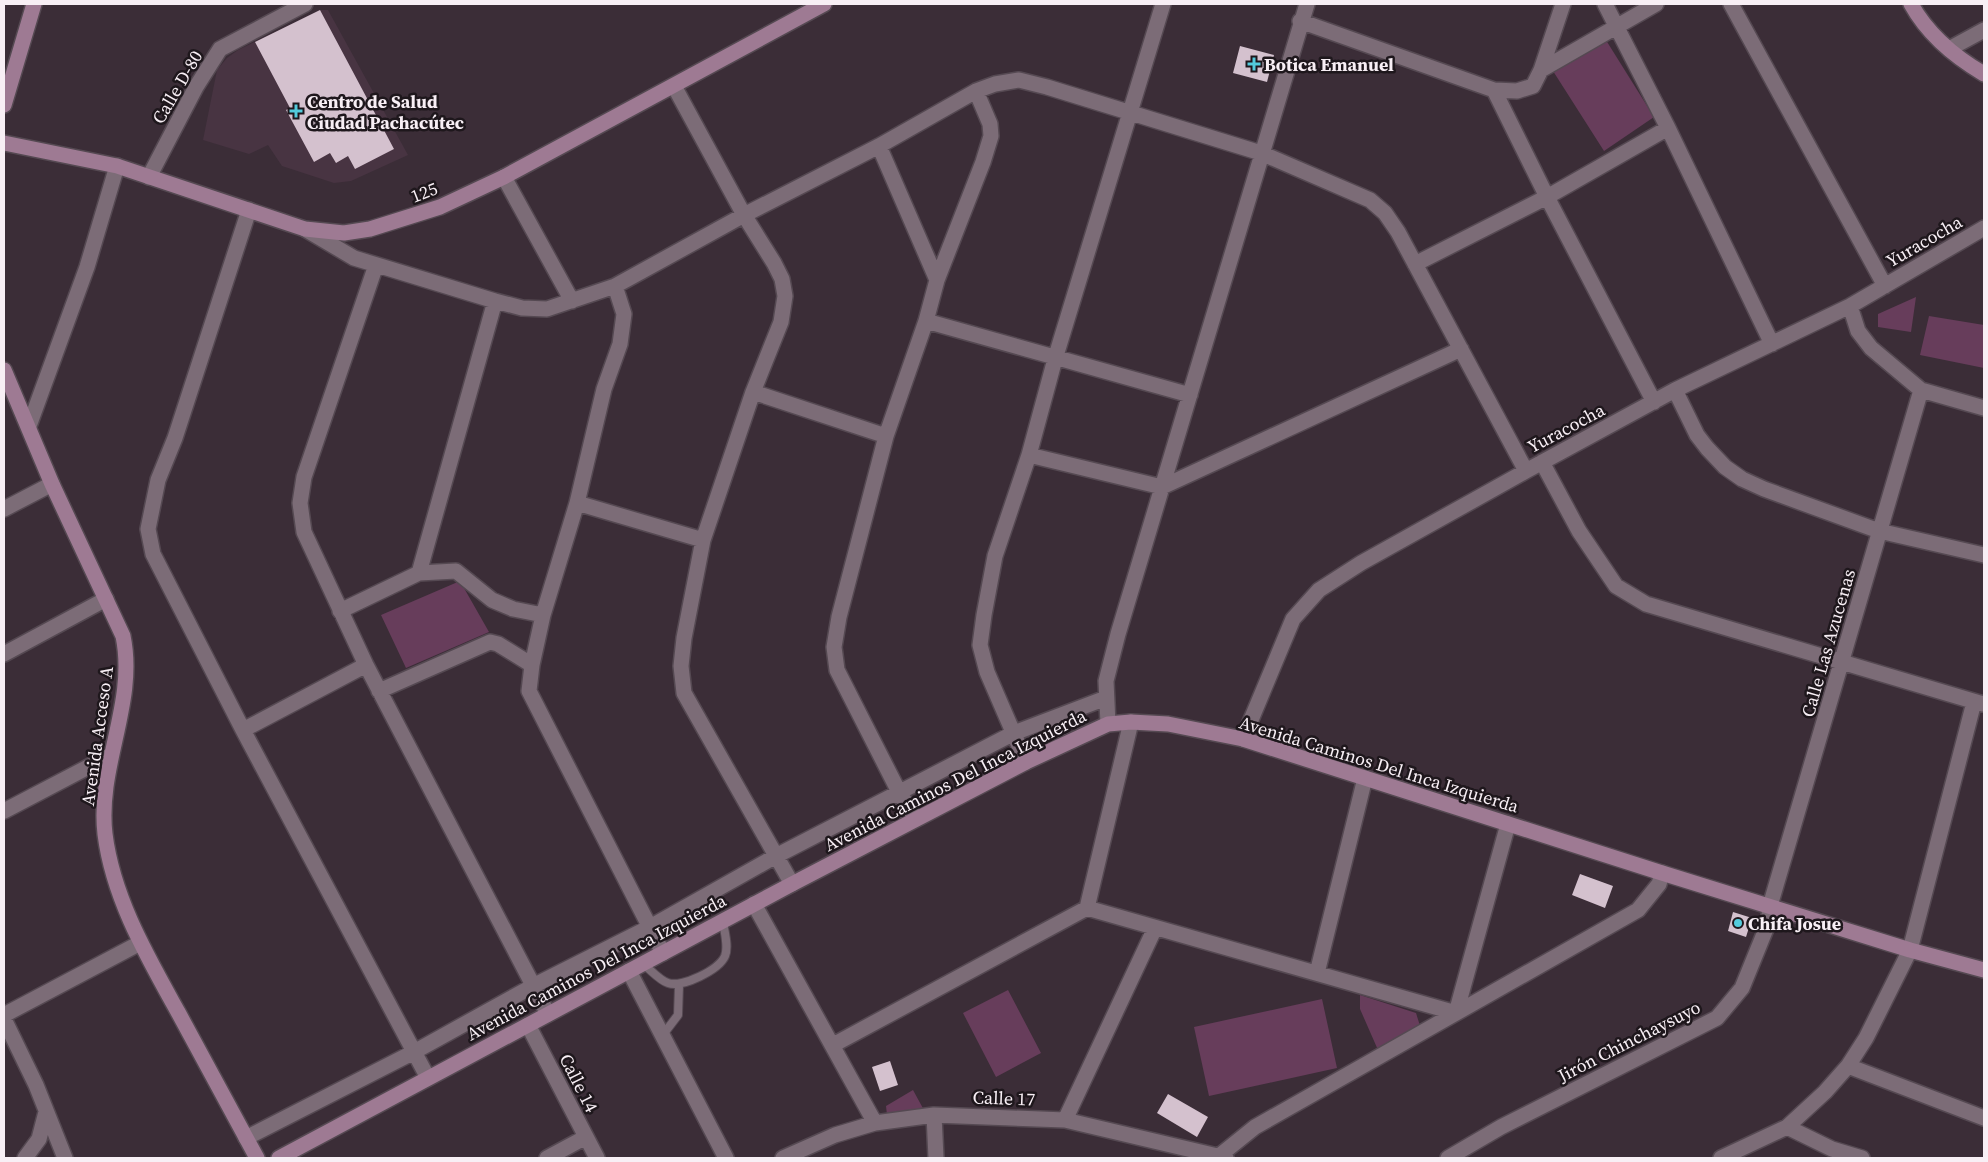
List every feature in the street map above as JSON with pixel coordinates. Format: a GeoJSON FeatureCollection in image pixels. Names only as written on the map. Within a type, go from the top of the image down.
{"type":"FeatureCollection","features":[{"type":"Feature","properties":{"kind":"main road"},"geometry":{"type":"LineString","coordinates":[[4,105],[34,4]]}},
{"type":"Feature","properties":{"kind":"main road","name":"125"},"geometry":{"type":"LineString","coordinates":[[4,144],[117,166],[304,229],[344,233],[370,229],[440,207],[504,177],[824,4]]}},
{"type":"Feature","properties":{"kind":"main road"},"geometry":{"type":"LineString","coordinates":[[1911,4],[1933,33],[1949,49],[1984,74]]}},
{"type":"Feature","properties":{"kind":"main road","name":"Avenida Acceso A"},"geometry":{"type":"LineString","coordinates":[[4,370],[52,484],[123,636],[127,656],[124,703],[111,755],[105,802],[105,834],[121,898],[140,943],[257,1158]]}},
{"type":"Feature","properties":{"kind":"main road","name":"Avenida Caminos Del Inca Izquierda"},"geometry":{"type":"LineString","coordinates":[[280,1158],[916,819],[1026,762],[1108,724],[1131,722],[1168,724],[1243,739],[1662,873],[1910,950],[1984,970]]}},
{"type":"Feature","properties":{"kind":"street","name":"Calle D-80"},"geometry":{"type":"LineString","coordinates":[[149,176],[196,87],[220,49],[305,4]]}},
{"type":"Feature","properties":{"kind":"street"},"geometry":{"type":"LineString","coordinates":[[1026,762],[987,672],[980,645],[995,556],[1029,455],[1055,358],[1163,4]]}},
{"type":"Feature","properties":{"kind":"street"},"geometry":{"type":"LineString","coordinates":[[1108,724],[1106,681],[1116,643],[1260,153],[1300,21],[1307,4]]}},
{"type":"Feature","properties":{"kind":"street"},"geometry":{"type":"LineString","coordinates":[[1300,21],[1494,90],[1517,91],[1533,86],[1541,70],[1562,4]]}},
{"type":"Feature","properties":{"kind":"street"},"geometry":{"type":"LineString","coordinates":[[1605,4],[1668,128],[1772,344]]}},
{"type":"Feature","properties":{"kind":"street"},"geometry":{"type":"LineString","coordinates":[[1541,70],[1656,4]]}},
{"type":"Feature","properties":{"kind":"street"},"geometry":{"type":"LineString","coordinates":[[1731,4],[1885,286]]}},
{"type":"Feature","properties":{"kind":"street"},"geometry":{"type":"LineString","coordinates":[[1949,49],[1984,30]]}},
{"type":"Feature","properties":{"kind":"street"},"geometry":{"type":"LineString","coordinates":[[304,229],[354,258],[522,308],[547,308],[614,286],[744,214],[879,146],[976,91],[995,84],[1019,80],[1131,112],[1260,153],[1370,200],[1385,213],[1415,264],[1526,471]]}},
{"type":"Feature","properties":{"kind":"street"},"geometry":{"type":"LineString","coordinates":[[674,86],[744,214],[774,262],[782,278],[785,296],[781,322],[753,392],[703,540],[684,638],[681,666],[684,693],[792,884]]}},
{"type":"Feature","properties":{"kind":"street"},"geometry":{"type":"LineString","coordinates":[[1494,90],[1547,197],[1654,402]]}},
{"type":"Feature","properties":{"kind":"street"},"geometry":{"type":"LineString","coordinates":[[916,819],[899,792],[837,670],[834,647],[839,617],[886,436],[926,321],[937,280],[983,162],[990,136],[990,124],[976,91]]}},
{"type":"Feature","properties":{"kind":"street"},"geometry":{"type":"LineString","coordinates":[[1415,264],[1547,197],[1668,128]]}},
{"type":"Feature","properties":{"kind":"street"},"geometry":{"type":"LineString","coordinates":[[879,146],[937,280]]}},
{"type":"Feature","properties":{"kind":"street"},"geometry":{"type":"LineString","coordinates":[[29,426],[87,267],[117,166]]}},
{"type":"Feature","properties":{"kind":"street"},"geometry":{"type":"LineString","coordinates":[[504,177],[572,300]]}},
{"type":"Feature","properties":{"kind":"street"},"geometry":{"type":"LineString","coordinates":[[249,210],[175,438],[158,480],[148,529],[152,554],[243,730],[428,1078]]}},
{"type":"Feature","properties":{"kind":"street","name":"Yuracocha"},"geometry":{"type":"LineString","coordinates":[[1243,739],[1293,619],[1319,590],[1361,563],[1542,462],[1676,390],[1850,306],[1984,228]]}},
{"type":"Feature","properties":{"kind":"street"},"geometry":{"type":"LineString","coordinates":[[376,265],[311,451],[300,503],[304,532],[379,691],[548,1014]]}},
{"type":"Feature","properties":{"kind":"street"},"geometry":{"type":"LineString","coordinates":[[614,286],[624,314],[620,344],[604,390],[578,503],[544,615],[532,665],[529,691],[663,953]]}},
{"type":"Feature","properties":{"kind":"street"},"geometry":{"type":"LineString","coordinates":[[419,573],[495,301]]}},
{"type":"Feature","properties":{"kind":"street"},"geometry":{"type":"LineString","coordinates":[[1850,306],[1858,331],[1871,348],[1921,390],[1984,408]]}},
{"type":"Feature","properties":{"kind":"street"},"geometry":{"type":"LineString","coordinates":[[926,321],[1190,395]]}},
{"type":"Feature","properties":{"kind":"street"},"geometry":{"type":"LineString","coordinates":[[1029,455],[1162,487],[1461,349]]}},
{"type":"Feature","properties":{"kind":"street"},"geometry":{"type":"LineString","coordinates":[[1676,390],[1697,435],[1718,461],[1731,472],[1764,489],[1879,530],[1984,555]]}},
{"type":"Feature","properties":{"kind":"street","name":"Calle Las Azucenas"},"geometry":{"type":"LineString","coordinates":[[1770,906],[1843,662],[1879,530],[1921,390]]}},
{"type":"Feature","properties":{"kind":"street"},"geometry":{"type":"LineString","coordinates":[[753,392],[886,436]]}},
{"type":"Feature","properties":{"kind":"street"},"geometry":{"type":"LineString","coordinates":[[1542,462],[1579,531],[1616,586],[1646,604],[1979,703],[1910,950],[1870,1029],[1848,1066],[1825,1092],[1787,1127],[1721,1158]]}},
{"type":"Feature","properties":{"kind":"street"},"geometry":{"type":"LineString","coordinates":[[4,509],[52,484]]}},
{"type":"Feature","properties":{"kind":"street"},"geometry":{"type":"LineString","coordinates":[[578,503],[703,540]]}},
{"type":"Feature","properties":{"kind":"street"},"geometry":{"type":"LineString","coordinates":[[340,611],[419,573],[456,571],[492,600],[513,609],[544,615]]}},
{"type":"Feature","properties":{"kind":"street"},"geometry":{"type":"LineString","coordinates":[[4,654],[106,599]]}},
{"type":"Feature","properties":{"kind":"street"},"geometry":{"type":"LineString","coordinates":[[379,691],[490,642],[498,644],[532,665]]}},
{"type":"Feature","properties":{"kind":"street"},"geometry":{"type":"LineString","coordinates":[[243,730],[366,665]]}},
{"type":"Feature","properties":{"kind":"street"},"geometry":{"type":"LineString","coordinates":[[246,1138],[414,1052],[533,986],[650,928],[776,856],[1014,733],[1106,698]]}},
{"type":"Feature","properties":{"kind":"street"},"geometry":{"type":"LineString","coordinates":[[1086,908],[1131,722]]}},
{"type":"Feature","properties":{"kind":"street"},"geometry":{"type":"LineString","coordinates":[[4,811],[111,755]]}},
{"type":"Feature","properties":{"kind":"street"},"geometry":{"type":"LineString","coordinates":[[1317,973],[1365,778]]}},
{"type":"Feature","properties":{"kind":"street"},"geometry":{"type":"LineString","coordinates":[[1456,1013],[1508,824]]}},
{"type":"Feature","properties":{"kind":"street"},"geometry":{"type":"LineString","coordinates":[[1223,1157],[1255,1127],[1638,910],[1659,884],[1662,873]]}},
{"type":"Feature","properties":{"kind":"street"},"geometry":{"type":"LineString","coordinates":[[754,904],[875,1124]]}},
{"type":"Feature","properties":{"kind":"street","name":"Jirón Chinchaysuyo"},"geometry":{"type":"LineString","coordinates":[[1448,1158],[1501,1127],[1718,1018],[1742,988],[1768,924],[1770,906]]}},
{"type":"Feature","properties":{"kind":"street"},"geometry":{"type":"LineString","coordinates":[[833,1045],[1086,908],[1456,1013]]}},
{"type":"Feature","properties":{"kind":"street"},"geometry":{"type":"LineString","coordinates":[[1065,1120],[1155,928]]}},
{"type":"Feature","properties":{"kind":"street"},"geometry":{"type":"LineString","coordinates":[[4,1015],[140,943]]}},
{"type":"Feature","properties":{"kind":"street"},"geometry":{"type":"LineString","coordinates":[[629,971],[726,1158]]}},
{"type":"Feature","properties":{"kind":"street"},"geometry":{"type":"LineString","coordinates":[[4,1020],[36,1085],[65,1158]]}},
{"type":"Feature","properties":{"kind":"street","name":"Calle 14"},"geometry":{"type":"LineString","coordinates":[[528,1025],[597,1158]]}},
{"type":"Feature","properties":{"kind":"street"},"geometry":{"type":"LineString","coordinates":[[1848,1066],[1984,1118]]}},
{"type":"Feature","properties":{"kind":"street"},"geometry":{"type":"LineString","coordinates":[[25,1158],[39,1139],[46,1112]]}},
{"type":"Feature","properties":{"kind":"street"},"geometry":{"type":"LineString","coordinates":[[934,1115],[936,1158]]}},
{"type":"Feature","properties":{"kind":"street","name":"Calle 17"},"geometry":{"type":"LineString","coordinates":[[783,1158],[835,1135],[875,1124],[934,1115],[1065,1120],[1223,1157]]}},
{"type":"Feature","properties":{"kind":"street"},"geometry":{"type":"LineString","coordinates":[[1787,1127],[1832,1149],[1862,1158]]}},
{"type":"Feature","properties":{"kind":"street"},"geometry":{"type":"LineString","coordinates":[[547,1158],[586,1137]]}},
{"type":"Feature","properties":{"kind":"lane"},"geometry":{"type":"LineString","coordinates":[[643,964],[666,982],[679,985],[710,971],[724,958],[727,949],[723,921]]}},
{"type":"Feature","properties":{"kind":"lane"},"geometry":{"type":"LineString","coordinates":[[662,1036],[678,1015],[679,985]]}},
{"type":"Feature","properties":{"kind":"shaded area","name":"Centro de Salud Ciudad Pachacútec"},"geometry":{"type":"Polygon","coordinates":[[[320,10],[328,10],[408,155],[351,181],[334,183],[282,166],[268,145],[249,154],[203,140],[217,70],[227,58],[238,50],[320,10]]]}},
{"type":"Feature","properties":{"kind":"shaded area"},"geometry":{"type":"Polygon","coordinates":[[[1604,37],[1654,117],[1604,151],[1553,71],[1604,37]]]}},
{"type":"Feature","properties":{"kind":"shaded area"},"geometry":{"type":"Polygon","coordinates":[[[1916,297],[1911,332],[1878,327],[1878,314],[1916,297]]]}},
{"type":"Feature","properties":{"kind":"shaded area"},"geometry":{"type":"Polygon","coordinates":[[[1929,316],[1984,325],[1984,368],[1920,355],[1929,316]]]}},
{"type":"Feature","properties":{"kind":"shaded area"},"geometry":{"type":"Polygon","coordinates":[[[460,581],[489,632],[406,668],[381,615],[460,581]]]}},
{"type":"Feature","properties":{"kind":"shaded area"},"geometry":{"type":"Polygon","coordinates":[[[1008,990],[1041,1053],[996,1077],[963,1013],[1008,990]]]}},
{"type":"Feature","properties":{"kind":"shaded area"},"geometry":{"type":"Polygon","coordinates":[[[1360,995],[1416,1013],[1421,1029],[1378,1050],[1360,1009],[1360,995]]]}},
{"type":"Feature","properties":{"kind":"shaded area"},"geometry":{"type":"Polygon","coordinates":[[[1322,999],[1337,1068],[1209,1096],[1194,1027],[1322,999]]]}},
{"type":"Feature","properties":{"kind":"shaded area"},"geometry":{"type":"Polygon","coordinates":[[[913,1090],[925,1112],[887,1115],[886,1106],[913,1090]]]}},
{"type":"Feature","properties":{"kind":"building"},"geometry":{"type":"Polygon","coordinates":[[[320,10],[394,149],[355,169],[348,156],[336,163],[330,153],[314,162],[286,110],[290,108],[255,42],[320,10]]]}},
{"type":"Feature","properties":{"kind":"building","name":"Botica Emanuel"},"geometry":{"type":"Polygon","coordinates":[[[1240,46],[1274,55],[1267,82],[1233,73],[1240,46]]]}},
{"type":"Feature","properties":{"kind":"building"},"geometry":{"type":"Polygon","coordinates":[[[1580,874],[1613,886],[1605,908],[1572,895],[1580,874]]]}},
{"type":"Feature","properties":{"kind":"building","name":"Chifa Josue"},"geometry":{"type":"Polygon","coordinates":[[[1733,912],[1752,918],[1746,937],[1728,931],[1733,912]]]}},
{"type":"Feature","properties":{"kind":"building"},"geometry":{"type":"Polygon","coordinates":[[[890,1061],[898,1085],[880,1091],[872,1067],[890,1061]]]}},
{"type":"Feature","properties":{"kind":"building"},"geometry":{"type":"Polygon","coordinates":[[[1168,1094],[1208,1117],[1197,1137],[1157,1113],[1168,1094]]]}},
{"type":"Feature","properties":{"kind":"place","name":"Botica Emanuel"},"geometry":{"type":"Point","coordinates":[1254,64]}},
{"type":"Feature","properties":{"kind":"place","name":"Centro de Salud Ciudad Pachacútec"},"geometry":{"type":"Point","coordinates":[296,111]}},
{"type":"Feature","properties":{"kind":"place","name":"Chifa Josue"},"geometry":{"type":"Point","coordinates":[1738,923]}}]}
